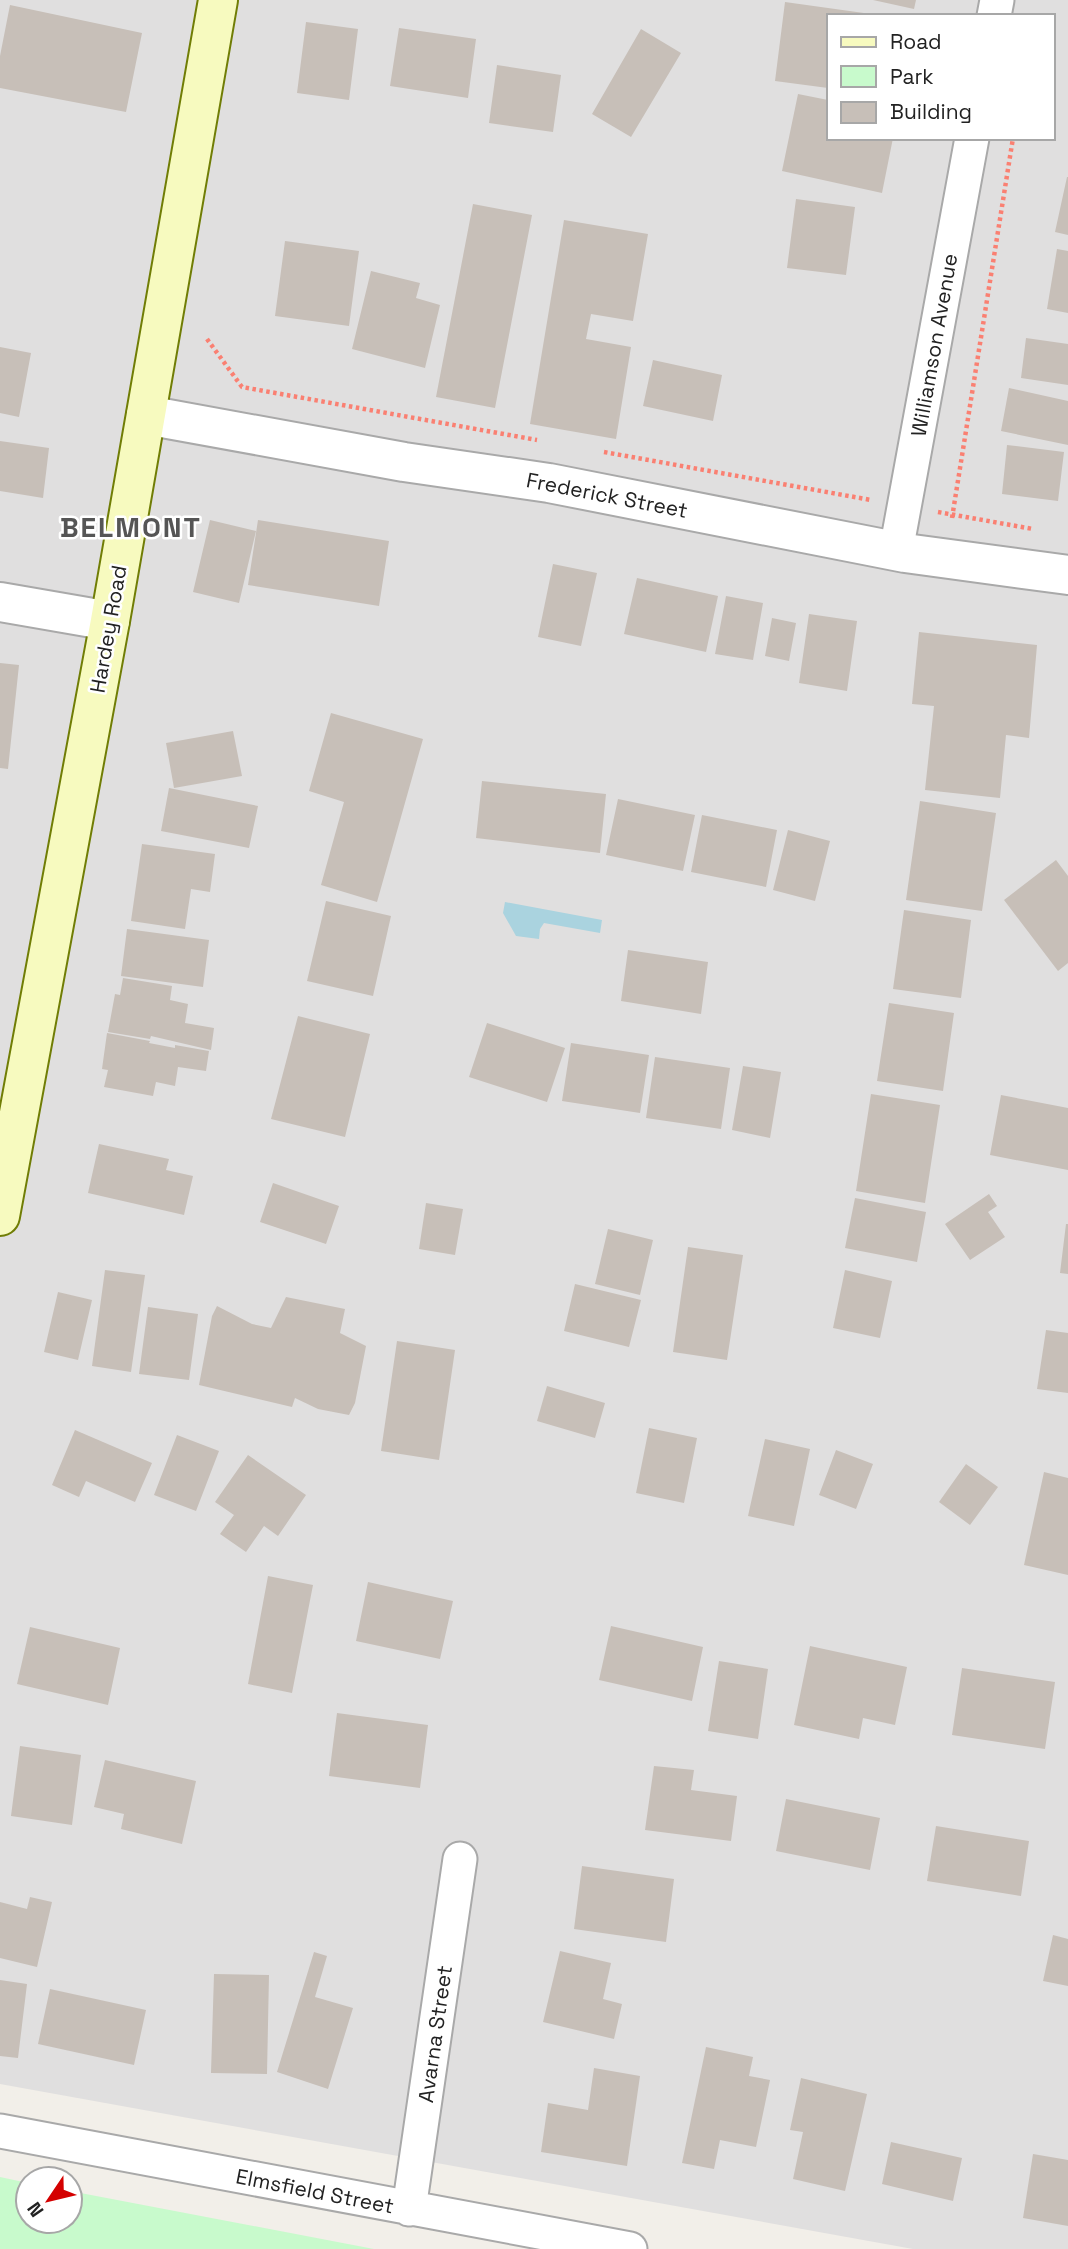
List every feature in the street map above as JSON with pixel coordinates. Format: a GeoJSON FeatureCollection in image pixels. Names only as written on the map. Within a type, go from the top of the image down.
{"type":"FeatureCollection","features":[{"type":"Feature","properties":{"kind":"main road","name":"Hardey Road"},"geometry":{"type":"LineString","coordinates":[[0,1216],[110,621],[218,0]]}},
{"type":"Feature","properties":{"kind":"street","name":"Williamson Avenue"},"geometry":{"type":"LineString","coordinates":[[896,551],[972,140]]}},
{"type":"Feature","properties":{"kind":"street","name":"Frederick Street"},"geometry":{"type":"LineString","coordinates":[[146,415],[404,462],[549,483],[896,551],[1068,576]]}},
{"type":"Feature","properties":{"kind":"street"},"geometry":{"type":"LineString","coordinates":[[0,602],[110,621]]}},
{"type":"Feature","properties":{"kind":"street","name":"Avarna Street"},"geometry":{"type":"LineString","coordinates":[[409,2208],[460,1859]]}},
{"type":"Feature","properties":{"kind":"street","name":"Elmsfield Street"},"geometry":{"type":"LineString","coordinates":[[0,2132],[630,2249]]}},
{"type":"Feature","properties":{"kind":"path"},"geometry":{"type":"LineString","coordinates":[[945,559],[1013,140]]}},
{"type":"Feature","properties":{"kind":"path"},"geometry":{"type":"LineString","coordinates":[[207,338],[242,387],[539,441]]}},
{"type":"Feature","properties":{"kind":"path"},"geometry":{"type":"LineString","coordinates":[[593,450],[1042,531]]}},
{"type":"Feature","properties":{"kind":"shaded area"},"geometry":{"type":"Polygon","coordinates":[[[0,0],[1068,0],[1068,2249],[913,2249],[0,2084],[0,0]]]}},
{"type":"Feature","properties":{"kind":"green space"},"geometry":{"type":"Polygon","coordinates":[[[0,2177],[14,2180],[14,2235],[84,2235],[84,2194],[374,2249],[0,2249],[0,2177]]]}},
{"type":"Feature","properties":{"kind":"water"},"geometry":{"type":"Polygon","coordinates":[[[505,902],[602,920],[600,933],[544,923],[539,939],[516,936],[503,913],[505,902]]]}},
{"type":"Feature","properties":{"kind":"building"},"geometry":{"type":"Polygon","coordinates":[[[873,0],[916,0],[914,9],[873,0]]]}},
{"type":"Feature","properties":{"kind":"building"},"geometry":{"type":"Polygon","coordinates":[[[785,2],[871,14],[827,14],[827,88],[775,81],[785,2]]]}},
{"type":"Feature","properties":{"kind":"building"},"geometry":{"type":"Polygon","coordinates":[[[10,5],[142,33],[126,112],[0,88],[0,56],[10,5]]]}},
{"type":"Feature","properties":{"kind":"building"},"geometry":{"type":"Polygon","coordinates":[[[306,22],[358,29],[349,100],[297,93],[306,22]]]}},
{"type":"Feature","properties":{"kind":"building"},"geometry":{"type":"Polygon","coordinates":[[[399,28],[476,39],[468,98],[390,86],[399,28]]]}},
{"type":"Feature","properties":{"kind":"building"},"geometry":{"type":"Polygon","coordinates":[[[641,29],[681,53],[631,137],[592,114],[641,29]]]}},
{"type":"Feature","properties":{"kind":"building"},"geometry":{"type":"Polygon","coordinates":[[[497,65],[561,75],[553,132],[489,123],[497,65]]]}},
{"type":"Feature","properties":{"kind":"building"},"geometry":{"type":"Polygon","coordinates":[[[798,94],[827,100],[827,140],[893,140],[882,193],[782,171],[798,94]]]}},
{"type":"Feature","properties":{"kind":"building"},"geometry":{"type":"Polygon","coordinates":[[[1068,177],[1068,235],[1055,232],[1068,177]]]}},
{"type":"Feature","properties":{"kind":"building"},"geometry":{"type":"Polygon","coordinates":[[[796,199],[855,207],[846,275],[787,268],[796,199]]]}},
{"type":"Feature","properties":{"kind":"building"},"geometry":{"type":"Polygon","coordinates":[[[473,204],[532,215],[495,408],[436,397],[473,204]]]}},
{"type":"Feature","properties":{"kind":"building"},"geometry":{"type":"Polygon","coordinates":[[[564,220],[648,234],[633,321],[591,314],[586,339],[631,347],[616,439],[530,424],[564,220]]]}},
{"type":"Feature","properties":{"kind":"building"},"geometry":{"type":"Polygon","coordinates":[[[285,241],[359,251],[349,326],[275,316],[285,241]]]}},
{"type":"Feature","properties":{"kind":"building"},"geometry":{"type":"Polygon","coordinates":[[[1057,249],[1068,251],[1068,313],[1047,309],[1057,249]]]}},
{"type":"Feature","properties":{"kind":"building"},"geometry":{"type":"Polygon","coordinates":[[[371,271],[420,283],[416,298],[440,305],[425,368],[352,349],[371,271]]]}},
{"type":"Feature","properties":{"kind":"building"},"geometry":{"type":"Polygon","coordinates":[[[1026,338],[1068,344],[1068,385],[1021,378],[1026,338]]]}},
{"type":"Feature","properties":{"kind":"building"},"geometry":{"type":"Polygon","coordinates":[[[0,347],[31,353],[19,417],[0,413],[0,347]]]}},
{"type":"Feature","properties":{"kind":"building"},"geometry":{"type":"Polygon","coordinates":[[[653,360],[722,375],[713,421],[643,406],[653,360]]]}},
{"type":"Feature","properties":{"kind":"building"},"geometry":{"type":"Polygon","coordinates":[[[1009,388],[1068,401],[1068,445],[1001,431],[1009,388]]]}},
{"type":"Feature","properties":{"kind":"building"},"geometry":{"type":"Polygon","coordinates":[[[0,441],[49,448],[43,498],[0,491],[0,441]]]}},
{"type":"Feature","properties":{"kind":"building"},"geometry":{"type":"Polygon","coordinates":[[[1007,445],[1064,452],[1058,501],[1002,494],[1007,445]]]}},
{"type":"Feature","properties":{"kind":"building"},"geometry":{"type":"Polygon","coordinates":[[[210,520],[256,531],[239,603],[193,592],[210,520]]]}},
{"type":"Feature","properties":{"kind":"building"},"geometry":{"type":"Polygon","coordinates":[[[258,520],[389,541],[379,606],[248,585],[258,520]]]}},
{"type":"Feature","properties":{"kind":"building"},"geometry":{"type":"Polygon","coordinates":[[[553,564],[597,573],[581,646],[538,637],[553,564]]]}},
{"type":"Feature","properties":{"kind":"building"},"geometry":{"type":"Polygon","coordinates":[[[637,578],[718,596],[706,652],[624,634],[637,578]]]}},
{"type":"Feature","properties":{"kind":"building"},"geometry":{"type":"Polygon","coordinates":[[[726,596],[763,603],[753,660],[715,654],[726,596]]]}},
{"type":"Feature","properties":{"kind":"building"},"geometry":{"type":"Polygon","coordinates":[[[809,614],[857,621],[847,691],[799,683],[809,614]]]}},
{"type":"Feature","properties":{"kind":"building"},"geometry":{"type":"Polygon","coordinates":[[[772,618],[796,623],[789,661],[765,656],[772,618]]]}},
{"type":"Feature","properties":{"kind":"building"},"geometry":{"type":"Polygon","coordinates":[[[919,632],[1037,645],[1029,738],[1006,735],[1000,798],[925,790],[934,706],[912,704],[919,632]]]}},
{"type":"Feature","properties":{"kind":"building"},"geometry":{"type":"Polygon","coordinates":[[[0,663],[19,665],[8,769],[0,768],[0,663]]]}},
{"type":"Feature","properties":{"kind":"building"},"geometry":{"type":"Polygon","coordinates":[[[331,713],[423,739],[377,902],[321,885],[344,802],[309,791],[331,713]]]}},
{"type":"Feature","properties":{"kind":"building"},"geometry":{"type":"Polygon","coordinates":[[[233,731],[242,776],[174,788],[166,743],[233,731]]]}},
{"type":"Feature","properties":{"kind":"building"},"geometry":{"type":"Polygon","coordinates":[[[482,781],[606,794],[600,853],[476,838],[482,781]]]}},
{"type":"Feature","properties":{"kind":"building"},"geometry":{"type":"Polygon","coordinates":[[[169,788],[258,806],[249,848],[161,831],[169,788]]]}},
{"type":"Feature","properties":{"kind":"building"},"geometry":{"type":"Polygon","coordinates":[[[618,799],[695,815],[683,871],[606,855],[618,799]]]}},
{"type":"Feature","properties":{"kind":"building"},"geometry":{"type":"Polygon","coordinates":[[[920,801],[996,813],[982,911],[906,900],[920,801]]]}},
{"type":"Feature","properties":{"kind":"building"},"geometry":{"type":"Polygon","coordinates":[[[702,815],[777,830],[766,887],[691,872],[702,815]]]}},
{"type":"Feature","properties":{"kind":"building"},"geometry":{"type":"Polygon","coordinates":[[[788,830],[830,841],[815,901],[773,890],[788,830]]]}},
{"type":"Feature","properties":{"kind":"building"},"geometry":{"type":"Polygon","coordinates":[[[142,844],[215,854],[210,892],[191,889],[185,929],[131,921],[142,844]]]}},
{"type":"Feature","properties":{"kind":"building"},"geometry":{"type":"Polygon","coordinates":[[[1056,860],[1068,876],[1068,963],[1058,971],[1004,900],[1056,860]]]}},
{"type":"Feature","properties":{"kind":"building"},"geometry":{"type":"Polygon","coordinates":[[[326,901],[391,916],[373,996],[307,981],[326,901]]]}},
{"type":"Feature","properties":{"kind":"building"},"geometry":{"type":"Polygon","coordinates":[[[904,910],[971,920],[961,998],[893,989],[904,910]]]}},
{"type":"Feature","properties":{"kind":"building"},"geometry":{"type":"Polygon","coordinates":[[[127,929],[209,940],[203,987],[121,976],[127,929]]]}},
{"type":"Feature","properties":{"kind":"building"},"geometry":{"type":"Polygon","coordinates":[[[628,950],[708,962],[701,1014],[621,1001],[628,950]]]}},
{"type":"Feature","properties":{"kind":"building"},"geometry":{"type":"Polygon","coordinates":[[[123,978],[172,986],[170,1000],[188,1004],[185,1023],[214,1028],[211,1050],[151,1036],[150,1039],[108,1032],[115,994],[120,995],[123,978]]]}},
{"type":"Feature","properties":{"kind":"building"},"geometry":{"type":"Polygon","coordinates":[[[889,1003],[954,1013],[943,1091],[877,1081],[889,1003]]]}},
{"type":"Feature","properties":{"kind":"building"},"geometry":{"type":"Polygon","coordinates":[[[298,1016],[370,1034],[345,1137],[271,1119],[298,1016]]]}},
{"type":"Feature","properties":{"kind":"building"},"geometry":{"type":"Polygon","coordinates":[[[487,1023],[565,1048],[547,1102],[469,1077],[487,1023]]]}},
{"type":"Feature","properties":{"kind":"building"},"geometry":{"type":"Polygon","coordinates":[[[107,1033],[175,1048],[175,1045],[209,1051],[206,1071],[178,1067],[175,1086],[156,1082],[153,1096],[104,1087],[108,1070],[102,1069],[107,1033]]]}},
{"type":"Feature","properties":{"kind":"building"},"geometry":{"type":"Polygon","coordinates":[[[571,1043],[649,1055],[640,1113],[562,1101],[571,1043]]]}},
{"type":"Feature","properties":{"kind":"building"},"geometry":{"type":"Polygon","coordinates":[[[655,1057],[730,1068],[721,1129],[646,1118],[655,1057]]]}},
{"type":"Feature","properties":{"kind":"building"},"geometry":{"type":"Polygon","coordinates":[[[743,1066],[781,1072],[770,1138],[732,1130],[743,1066]]]}},
{"type":"Feature","properties":{"kind":"building"},"geometry":{"type":"Polygon","coordinates":[[[871,1094],[940,1105],[925,1203],[856,1191],[871,1094]]]}},
{"type":"Feature","properties":{"kind":"building"},"geometry":{"type":"Polygon","coordinates":[[[1001,1095],[1068,1108],[1068,1170],[990,1155],[1001,1095]]]}},
{"type":"Feature","properties":{"kind":"building"},"geometry":{"type":"Polygon","coordinates":[[[99,1144],[169,1159],[166,1170],[193,1176],[184,1215],[88,1193],[99,1144]]]}},
{"type":"Feature","properties":{"kind":"building"},"geometry":{"type":"Polygon","coordinates":[[[273,1183],[339,1206],[326,1244],[260,1222],[273,1183]]]}},
{"type":"Feature","properties":{"kind":"building"},"geometry":{"type":"Polygon","coordinates":[[[989,1194],[997,1206],[988,1212],[1005,1237],[970,1260],[945,1224],[989,1194]]]}},
{"type":"Feature","properties":{"kind":"building"},"geometry":{"type":"Polygon","coordinates":[[[855,1198],[926,1212],[917,1262],[845,1248],[855,1198]]]}},
{"type":"Feature","properties":{"kind":"building"},"geometry":{"type":"Polygon","coordinates":[[[426,1203],[463,1209],[455,1255],[419,1249],[426,1203]]]}},
{"type":"Feature","properties":{"kind":"building"},"geometry":{"type":"Polygon","coordinates":[[[1068,1224],[1068,1274],[1060,1273],[1068,1224]]]}},
{"type":"Feature","properties":{"kind":"building"},"geometry":{"type":"Polygon","coordinates":[[[608,1229],[653,1240],[640,1295],[595,1284],[608,1229]]]}},
{"type":"Feature","properties":{"kind":"building"},"geometry":{"type":"Polygon","coordinates":[[[688,1247],[743,1255],[727,1360],[673,1352],[688,1247]]]}},
{"type":"Feature","properties":{"kind":"building"},"geometry":{"type":"Polygon","coordinates":[[[105,1270],[145,1275],[131,1372],[92,1366],[105,1270]]]}},
{"type":"Feature","properties":{"kind":"building"},"geometry":{"type":"Polygon","coordinates":[[[845,1270],[892,1281],[880,1338],[833,1328],[845,1270]]]}},
{"type":"Feature","properties":{"kind":"building"},"geometry":{"type":"Polygon","coordinates":[[[575,1284],[641,1300],[629,1347],[564,1331],[575,1284]]]}},
{"type":"Feature","properties":{"kind":"building"},"geometry":{"type":"Polygon","coordinates":[[[58,1292],[92,1300],[78,1360],[44,1352],[58,1292]]]}},
{"type":"Feature","properties":{"kind":"building"},"geometry":{"type":"Polygon","coordinates":[[[286,1297],[345,1309],[340,1333],[366,1346],[355,1403],[349,1415],[318,1409],[295,1398],[292,1407],[199,1385],[212,1316],[217,1306],[252,1324],[271,1328],[286,1297]]]}},
{"type":"Feature","properties":{"kind":"building"},"geometry":{"type":"Polygon","coordinates":[[[148,1307],[198,1314],[189,1380],[139,1374],[148,1307]]]}},
{"type":"Feature","properties":{"kind":"building"},"geometry":{"type":"Polygon","coordinates":[[[1046,1330],[1068,1333],[1068,1393],[1037,1389],[1046,1330]]]}},
{"type":"Feature","properties":{"kind":"building"},"geometry":{"type":"Polygon","coordinates":[[[397,1341],[455,1350],[439,1460],[381,1451],[397,1341]]]}},
{"type":"Feature","properties":{"kind":"building"},"geometry":{"type":"Polygon","coordinates":[[[547,1386],[605,1403],[595,1438],[537,1421],[547,1386]]]}},
{"type":"Feature","properties":{"kind":"building"},"geometry":{"type":"Polygon","coordinates":[[[649,1428],[697,1438],[684,1503],[636,1493],[649,1428]]]}},
{"type":"Feature","properties":{"kind":"building"},"geometry":{"type":"Polygon","coordinates":[[[75,1430],[152,1463],[135,1502],[86,1481],[79,1497],[52,1485],[75,1430]]]}},
{"type":"Feature","properties":{"kind":"building"},"geometry":{"type":"Polygon","coordinates":[[[177,1435],[219,1451],[196,1511],[154,1495],[177,1435]]]}},
{"type":"Feature","properties":{"kind":"building"},"geometry":{"type":"Polygon","coordinates":[[[765,1439],[810,1449],[794,1526],[748,1516],[765,1439]]]}},
{"type":"Feature","properties":{"kind":"building"},"geometry":{"type":"Polygon","coordinates":[[[836,1450],[873,1464],[856,1509],[819,1495],[836,1450]]]}},
{"type":"Feature","properties":{"kind":"building"},"geometry":{"type":"Polygon","coordinates":[[[248,1455],[306,1495],[278,1536],[264,1526],[246,1552],[220,1534],[234,1515],[215,1502],[248,1455]]]}},
{"type":"Feature","properties":{"kind":"building"},"geometry":{"type":"Polygon","coordinates":[[[966,1464],[998,1487],[970,1525],[939,1502],[966,1464]]]}},
{"type":"Feature","properties":{"kind":"building"},"geometry":{"type":"Polygon","coordinates":[[[1044,1472],[1068,1478],[1068,1575],[1024,1565],[1044,1472]]]}},
{"type":"Feature","properties":{"kind":"building"},"geometry":{"type":"Polygon","coordinates":[[[268,1576],[313,1585],[292,1693],[248,1684],[268,1576]]]}},
{"type":"Feature","properties":{"kind":"building"},"geometry":{"type":"Polygon","coordinates":[[[368,1582],[453,1601],[440,1659],[356,1641],[368,1582]]]}},
{"type":"Feature","properties":{"kind":"building"},"geometry":{"type":"Polygon","coordinates":[[[611,1626],[703,1647],[692,1701],[599,1680],[611,1626]]]}},
{"type":"Feature","properties":{"kind":"building"},"geometry":{"type":"Polygon","coordinates":[[[30,1627],[120,1648],[108,1705],[17,1684],[30,1627]]]}},
{"type":"Feature","properties":{"kind":"building"},"geometry":{"type":"Polygon","coordinates":[[[810,1646],[907,1667],[895,1725],[863,1718],[859,1739],[794,1725],[810,1646]]]}},
{"type":"Feature","properties":{"kind":"building"},"geometry":{"type":"Polygon","coordinates":[[[719,1661],[768,1669],[758,1739],[708,1731],[719,1661]]]}},
{"type":"Feature","properties":{"kind":"building"},"geometry":{"type":"Polygon","coordinates":[[[962,1668],[1055,1682],[1045,1749],[952,1735],[962,1668]]]}},
{"type":"Feature","properties":{"kind":"building"},"geometry":{"type":"Polygon","coordinates":[[[337,1713],[428,1725],[420,1788],[329,1776],[337,1713]]]}},
{"type":"Feature","properties":{"kind":"building"},"geometry":{"type":"Polygon","coordinates":[[[20,1746],[81,1755],[72,1825],[11,1816],[20,1746]]]}},
{"type":"Feature","properties":{"kind":"building"},"geometry":{"type":"Polygon","coordinates":[[[105,1760],[196,1781],[182,1844],[121,1829],[124,1814],[94,1807],[105,1760]]]}},
{"type":"Feature","properties":{"kind":"building"},"geometry":{"type":"Polygon","coordinates":[[[654,1766],[694,1770],[691,1790],[737,1796],[731,1841],[645,1830],[654,1766]]]}},
{"type":"Feature","properties":{"kind":"building"},"geometry":{"type":"Polygon","coordinates":[[[786,1799],[880,1818],[870,1870],[776,1851],[786,1799]]]}},
{"type":"Feature","properties":{"kind":"building"},"geometry":{"type":"Polygon","coordinates":[[[936,1826],[1029,1841],[1021,1896],[927,1881],[936,1826]]]}},
{"type":"Feature","properties":{"kind":"building"},"geometry":{"type":"Polygon","coordinates":[[[582,1866],[674,1879],[666,1942],[574,1929],[582,1866]]]}},
{"type":"Feature","properties":{"kind":"building"},"geometry":{"type":"Polygon","coordinates":[[[30,1897],[52,1902],[37,1967],[0,1958],[0,1902],[27,1909],[30,1897]]]}},
{"type":"Feature","properties":{"kind":"building"},"geometry":{"type":"Polygon","coordinates":[[[1053,1935],[1068,1939],[1068,1986],[1043,1981],[1053,1935]]]}},
{"type":"Feature","properties":{"kind":"building"},"geometry":{"type":"Polygon","coordinates":[[[560,1951],[611,1963],[603,1999],[622,2004],[614,2039],[543,2022],[560,1951]]]}},
{"type":"Feature","properties":{"kind":"building"},"geometry":{"type":"Polygon","coordinates":[[[314,1952],[327,1956],[315,1997],[353,2008],[328,2089],[277,2072],[314,1952]]]}},
{"type":"Feature","properties":{"kind":"building"},"geometry":{"type":"Polygon","coordinates":[[[214,1974],[269,1975],[267,2074],[211,2073],[214,1974]]]}},
{"type":"Feature","properties":{"kind":"building"},"geometry":{"type":"Polygon","coordinates":[[[0,1980],[27,1984],[18,2058],[0,2056],[0,1980]]]}},
{"type":"Feature","properties":{"kind":"building"},"geometry":{"type":"Polygon","coordinates":[[[50,1989],[146,2010],[134,2065],[38,2044],[50,1989]]]}},
{"type":"Feature","properties":{"kind":"building"},"geometry":{"type":"Polygon","coordinates":[[[706,2047],[753,2057],[749,2076],[770,2080],[756,2147],[720,2140],[714,2169],[682,2163],[706,2047]]]}},
{"type":"Feature","properties":{"kind":"building"},"geometry":{"type":"Polygon","coordinates":[[[594,2068],[640,2076],[627,2166],[541,2152],[548,2103],[588,2110],[594,2068]]]}},
{"type":"Feature","properties":{"kind":"building"},"geometry":{"type":"Polygon","coordinates":[[[801,2078],[867,2094],[845,2191],[793,2179],[803,2132],[790,2130],[801,2078]]]}},
{"type":"Feature","properties":{"kind":"building"},"geometry":{"type":"Polygon","coordinates":[[[891,2142],[962,2158],[953,2201],[882,2184],[891,2142]]]}},
{"type":"Feature","properties":{"kind":"building"},"geometry":{"type":"Polygon","coordinates":[[[1033,2154],[1068,2160],[1068,2226],[1023,2218],[1033,2154]]]}},
{"type":"Feature","properties":{"kind":"district","name":"BELMONT"},"geometry":{"type":"Point","coordinates":[131,527]}}]}
